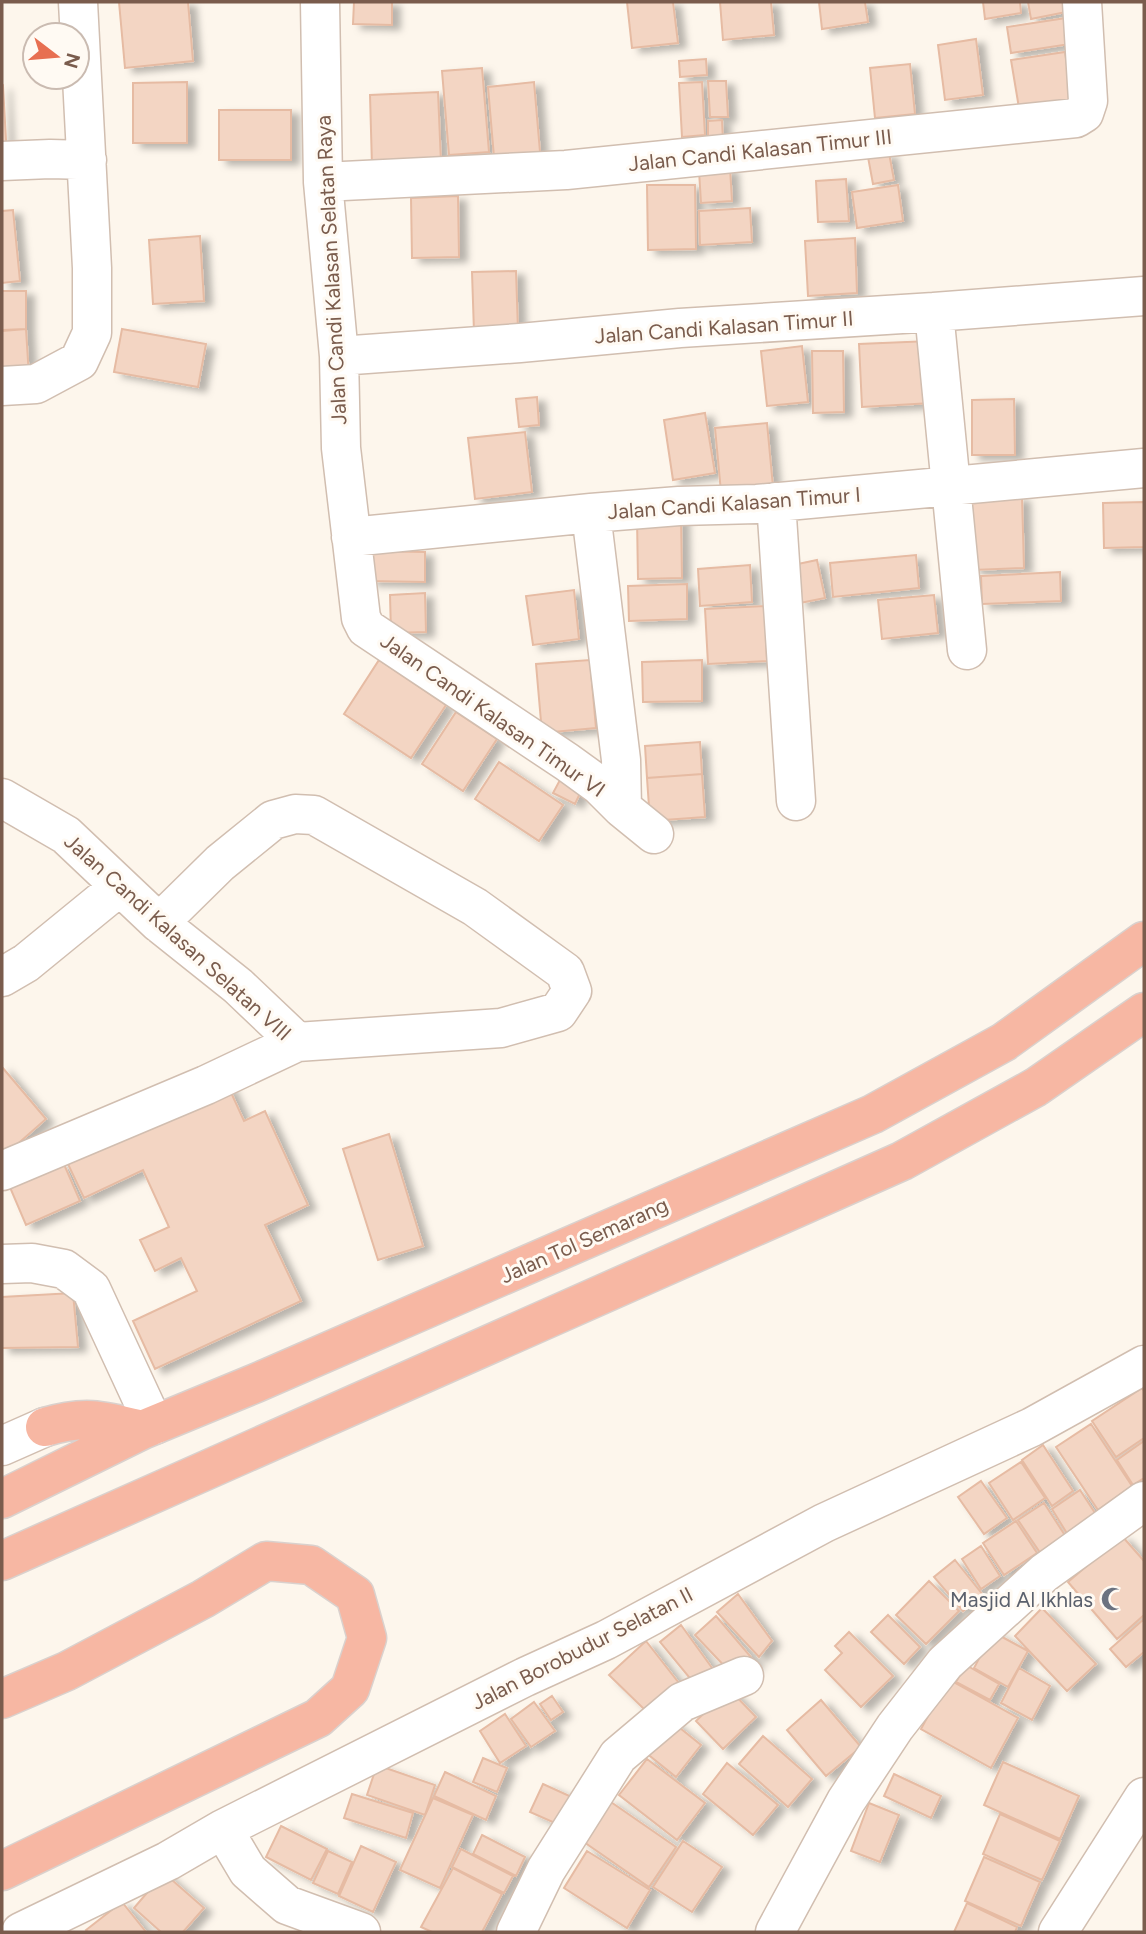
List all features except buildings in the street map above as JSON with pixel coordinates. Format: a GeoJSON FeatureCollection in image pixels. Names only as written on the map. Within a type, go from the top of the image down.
{"type":"FeatureCollection","features":[{"type":"Feature","properties":{"kind":"highway","name":"Jalan Tol Semarang"},"geometry":{"type":"LineString","coordinates":[[2,1499],[148,1427],[256,1383],[873,1114],[1004,1042],[1144,942]]}},
{"type":"Feature","properties":{"kind":"highway"},"geometry":{"type":"LineString","coordinates":[[2,1561],[902,1161],[1036,1087],[1144,1012]]}},
{"type":"Feature","properties":{"kind":"highway"},"geometry":{"type":"LineString","coordinates":[[45,1427],[69,1420],[97,1419],[148,1427]]}},
{"type":"Feature","properties":{"kind":"highway"},"geometry":{"type":"LineString","coordinates":[[2,1699],[67,1671],[202,1599],[266,1561],[311,1565],[355,1595],[366,1638],[350,1689],[318,1718],[2,1871]]}},
{"type":"Feature","properties":{"kind":"street"},"geometry":{"type":"LineString","coordinates":[[2,386],[36,384],[79,361],[92,333],[92,268],[78,2]]}},
{"type":"Feature","properties":{"kind":"street","name":"Jalan Candi Kalasan Selatan Raya"},"geometry":{"type":"LineString","coordinates":[[320,2],[323,182],[339,356],[341,448],[351,537]]}},
{"type":"Feature","properties":{"kind":"street","name":"Jalan Candi Kalasan Timur III"},"geometry":{"type":"LineString","coordinates":[[323,182],[566,170],[1076,118],[1084,113],[1088,102],[1083,2]]}},
{"type":"Feature","properties":{"kind":"street"},"geometry":{"type":"LineString","coordinates":[[2,161],[86,160]]}},
{"type":"Feature","properties":{"kind":"street","name":"Jalan Candi Kalasan Timur II"},"geometry":{"type":"LineString","coordinates":[[339,356],[680,328],[1144,296]]}},
{"type":"Feature","properties":{"kind":"street"},"geometry":{"type":"LineString","coordinates":[[934,312],[967,650]]}},
{"type":"Feature","properties":{"kind":"street","name":"Jalan Candi Kalasan Timur I"},"geometry":{"type":"LineString","coordinates":[[351,537],[591,513],[776,502],[1130,469]]}},
{"type":"Feature","properties":{"kind":"street"},"geometry":{"type":"LineString","coordinates":[[776,502],[796,801]]}},
{"type":"Feature","properties":{"kind":"street","name":"Jalan Candi Kalasan Timur VI"},"geometry":{"type":"LineString","coordinates":[[591,513],[621,760],[622,808]]}},
{"type":"Feature","properties":{"kind":"street","name":"Jalan Candi Kalasan Timur VI"},"geometry":{"type":"LineString","coordinates":[[351,537],[358,604],[366,628],[567,762],[600,786],[622,808]]}},
{"type":"Feature","properties":{"kind":"street","name":"Jalan Candi Kalasan Selatan VIII"},"geometry":{"type":"LineString","coordinates":[[2,797],[66,835],[159,923],[238,986],[297,1042],[206,1085],[2,1171]]}},
{"type":"Feature","properties":{"kind":"street"},"geometry":{"type":"LineString","coordinates":[[622,808],[654,834]]}},
{"type":"Feature","properties":{"kind":"street"},"geometry":{"type":"LineString","coordinates":[[159,923],[220,863],[273,820],[295,814],[314,816],[475,908],[565,972],[572,991],[558,1012],[501,1028],[297,1042]]}},
{"type":"Feature","properties":{"kind":"street"},"geometry":{"type":"LineString","coordinates":[[2,977],[26,963],[119,887]]}},
{"type":"Feature","properties":{"kind":"street"},"geometry":{"type":"LineString","coordinates":[[2,1265],[32,1263],[64,1269],[91,1289],[148,1427]]}},
{"type":"Feature","properties":{"kind":"street","name":"Jalan Borobudur Selatan II"},"geometry":{"type":"LineString","coordinates":[[20,1932],[168,1861],[223,1829],[526,1677],[606,1640],[824,1523],[1032,1427],[1144,1365]]}},
{"type":"Feature","properties":{"kind":"street"},"geometry":{"type":"LineString","coordinates":[[2,1446],[45,1427]]}},
{"type":"Feature","properties":{"kind":"street"},"geometry":{"type":"LineString","coordinates":[[775,1932],[846,1801],[895,1727],[945,1663],[1044,1573],[1144,1501]]}},
{"type":"Feature","properties":{"kind":"street"},"geometry":{"type":"LineString","coordinates":[[516,1932],[545,1870],[618,1756],[682,1702],[744,1676]]}},
{"type":"Feature","properties":{"kind":"street"},"geometry":{"type":"LineString","coordinates":[[1058,1932],[1144,1797]]}},
{"type":"Feature","properties":{"kind":"street"},"geometry":{"type":"LineString","coordinates":[[223,1829],[248,1871],[287,1905],[361,1932]]}},
{"type":"Feature","properties":{"kind":"place","name":"Masjid Al Ikhlas"},"geometry":{"type":"Point","coordinates":[1113,1599]}}]}
